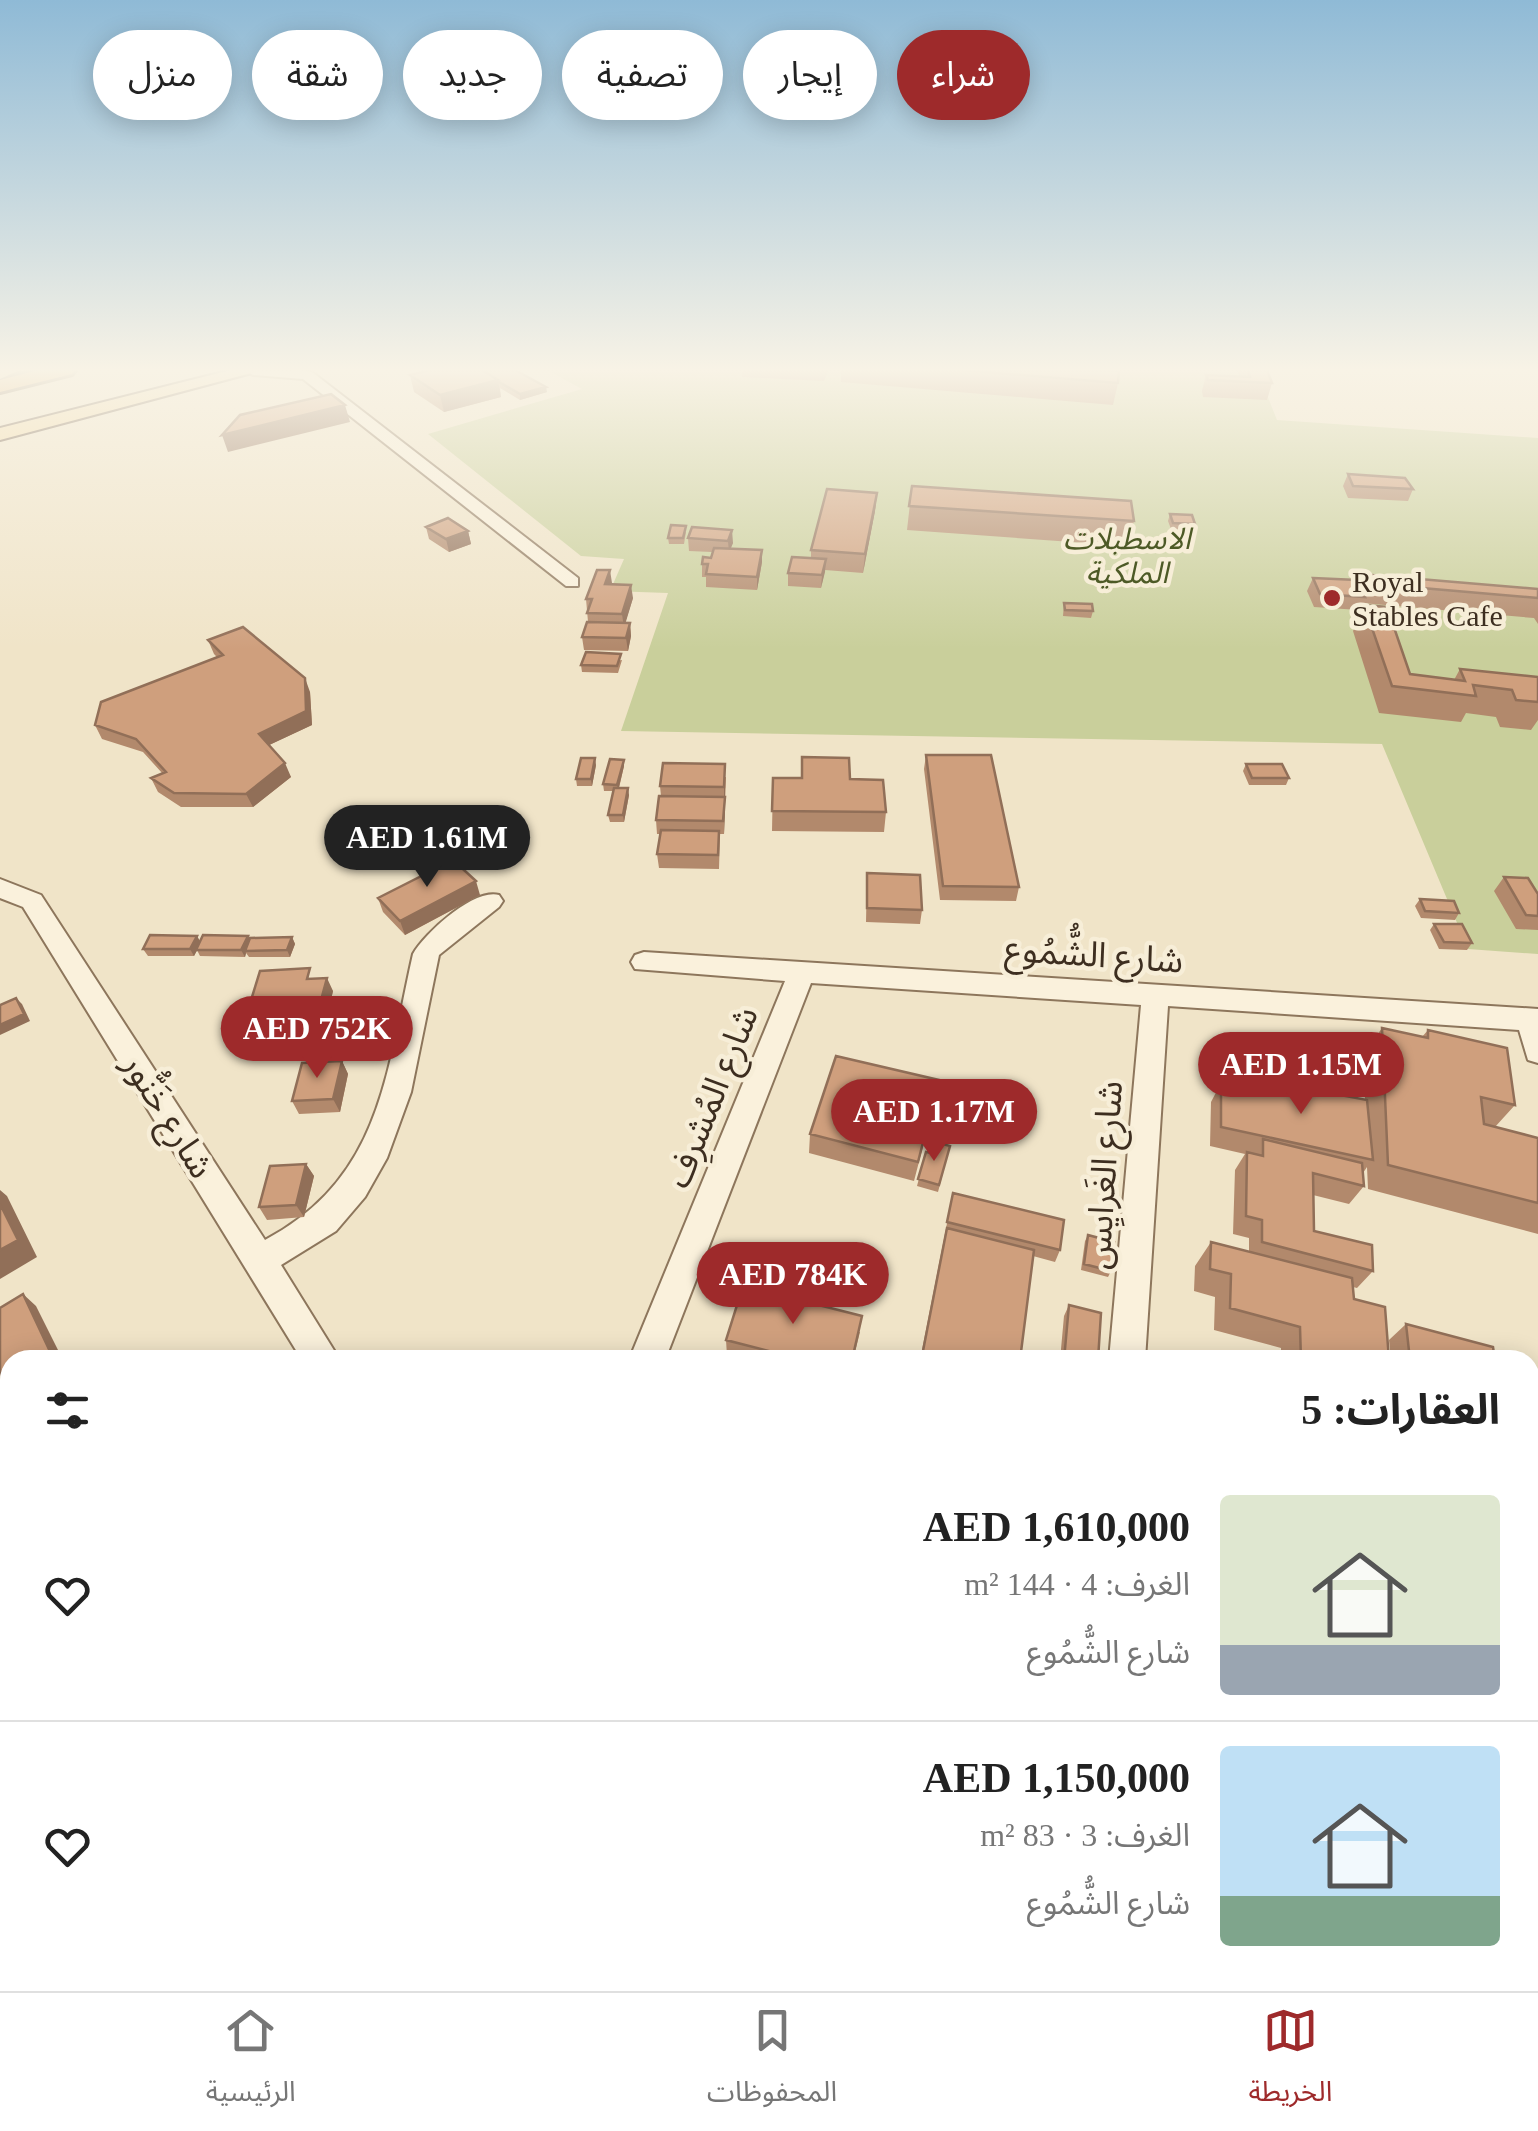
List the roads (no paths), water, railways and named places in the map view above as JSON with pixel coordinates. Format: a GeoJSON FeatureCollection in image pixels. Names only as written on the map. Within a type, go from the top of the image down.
{"type":"FeatureCollection","features":[{"type":"Feature","properties":{"kind":"street"},"geometry":{"type":"LineString","coordinates":[[421,463],[572,582]]}},
{"type":"Feature","properties":{"kind":"street","name":"شارع خَنُّور"},"geometry":{"type":"LineString","coordinates":[[0,888],[32,901],[316,1350]]}},
{"type":"Feature","properties":{"kind":"street"},"geometry":{"type":"LineString","coordinates":[[260,1260],[331,1217],[363,1174],[390,1111],[426,954],[434,941],[490,901]]}},
{"type":"Feature","properties":{"kind":"street","name":"شارع الشُّمُوع"},"geometry":{"type":"LineString","coordinates":[[644,962],[1534,1020]]}},
{"type":"Feature","properties":{"kind":"street","name":"شارع المُشرِف"},"geometry":{"type":"LineString","coordinates":[[651,1350],[802,972]]}},
{"type":"Feature","properties":{"kind":"street","name":"شارع الغَرايِس"},"geometry":{"type":"LineString","coordinates":[[1129,1350],[1155,996]]}},
{"type":"Feature","properties":{"kind":"street"},"geometry":{"type":"LineString","coordinates":[[1534,1020],[1538,1052]]}},
{"type":"Feature","properties":{"kind":"place","name":"Royal Stables Cafe"},"geometry":{"type":"Point","coordinates":[1332,598]}},
{"type":"Feature","properties":{"kind":"park label","name":"الاسطبلات الملكية"},"geometry":{"type":"Point","coordinates":[1127,555]}}]}
